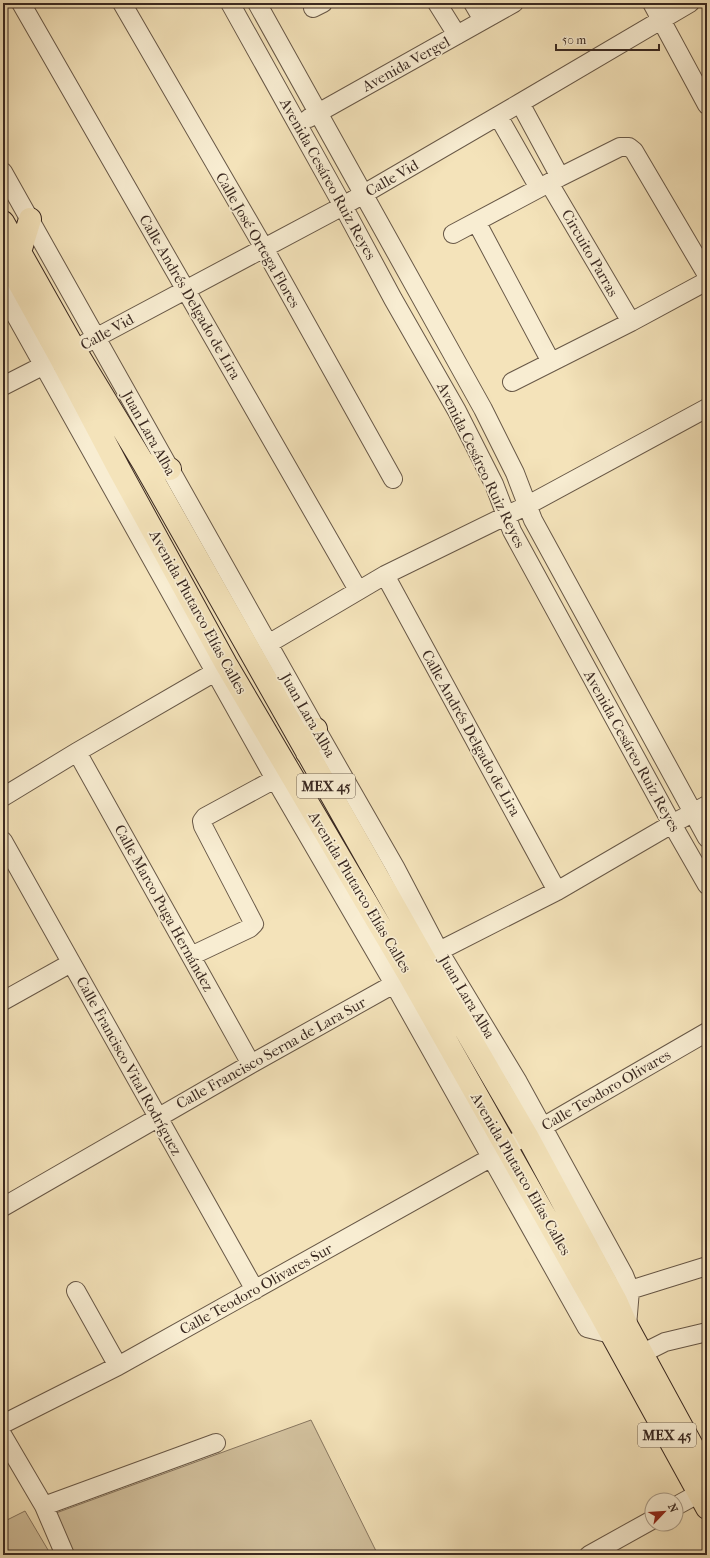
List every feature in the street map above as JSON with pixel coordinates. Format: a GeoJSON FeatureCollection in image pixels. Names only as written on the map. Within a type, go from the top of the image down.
{"type":"FeatureCollection","features":[{"type":"Feature","properties":{"kind":"main road"},"geometry":{"type":"LineString","coordinates":[[9,260],[30,219]]}},
{"type":"Feature","properties":{"kind":"main road","name":"Avenida Plutarco Elías Calles"},"geometry":{"type":"LineString","coordinates":[[3,222],[9,260],[119,469],[226,664],[279,774],[361,894],[413,982],[499,1152],[619,1330],[704,1497]]}},
{"type":"Feature","properties":{"kind":"main road","name":"Avenida Plutarco Elías Calles"},"geometry":{"type":"LineString","coordinates":[[59,357],[144,464],[308,753],[386,872],[534,1131],[612,1294],[619,1330]]}},
{"type":"Feature","properties":{"kind":"main road"},"geometry":{"type":"LineString","coordinates":[[144,464],[170,469]]}},
{"type":"Feature","properties":{"kind":"main road"},"geometry":{"type":"LineString","coordinates":[[119,469],[119,500]]}},
{"type":"Feature","properties":{"kind":"main road"},"geometry":{"type":"LineString","coordinates":[[308,753],[316,729]]}},
{"type":"Feature","properties":{"kind":"main road"},"geometry":{"type":"LineString","coordinates":[[335,880],[361,894]]}},
{"type":"Feature","properties":{"kind":"main road","name":"Avenida Plutarco Elías Calles"},"geometry":{"type":"LineString","coordinates":[[634,1358],[707,1473]]}},
{"type":"Feature","properties":{"kind":"street","name":"Calle Andrés Delgado de Lira"},"geometry":{"type":"LineString","coordinates":[[21,3],[358,590]]}},
{"type":"Feature","properties":{"kind":"street","name":"Calle José Ortega Flores"},"geometry":{"type":"LineString","coordinates":[[122,3],[264,248],[393,479]]}},
{"type":"Feature","properties":{"kind":"street","name":"Avenida Cesáreo Ruiz Reyes"},"geometry":{"type":"LineString","coordinates":[[230,3],[393,299],[457,411],[494,484],[512,531],[672,824],[707,885]]}},
{"type":"Feature","properties":{"kind":"street","name":"Avenida Cesáreo Ruiz Reyes"},"geometry":{"type":"LineString","coordinates":[[257,3],[483,409],[515,473],[533,520],[700,809],[707,838]]}},
{"type":"Feature","properties":{"kind":"street"},"geometry":{"type":"LineString","coordinates":[[438,3],[457,35]]}},
{"type":"Feature","properties":{"kind":"street"},"geometry":{"type":"LineString","coordinates":[[473,3],[483,20]]}},
{"type":"Feature","properties":{"kind":"street","name":"Avenida Vergel"},"geometry":{"type":"LineString","coordinates":[[298,125],[318,112],[514,3]]}},
{"type":"Feature","properties":{"kind":"street"},"geometry":{"type":"LineString","coordinates":[[652,3],[662,19],[707,105]]}},
{"type":"Feature","properties":{"kind":"street","name":"Calle Vid"},"geometry":{"type":"LineString","coordinates":[[3,386],[343,206],[520,104],[690,3]]}},
{"type":"Feature","properties":{"kind":"street","name":"Circuito Parras"},"geometry":{"type":"LineString","coordinates":[[520,104],[550,183]]}},
{"type":"Feature","properties":{"kind":"street","name":"Circuito Parras"},"geometry":{"type":"LineString","coordinates":[[498,116],[550,183],[631,322]]}},
{"type":"Feature","properties":{"kind":"street"},"geometry":{"type":"LineString","coordinates":[[454,234],[620,146],[631,149],[707,275]]}},
{"type":"Feature","properties":{"kind":"street","name":"Juan Lara Alba"},"geometry":{"type":"LineString","coordinates":[[3,172],[316,729],[386,872],[440,951],[518,1082],[534,1131],[624,1275],[630,1290],[619,1330]]}},
{"type":"Feature","properties":{"kind":"street"},"geometry":{"type":"LineString","coordinates":[[477,222],[551,362]]}},
{"type":"Feature","properties":{"kind":"street"},"geometry":{"type":"LineString","coordinates":[[512,382],[631,322],[707,281]]}},
{"type":"Feature","properties":{"kind":"street"},"geometry":{"type":"LineString","coordinates":[[3,293],[59,357],[119,500],[215,672],[279,774],[335,880],[394,984],[499,1152]]}},
{"type":"Feature","properties":{"kind":"street"},"geometry":{"type":"LineString","coordinates":[[268,644],[385,575],[528,505],[707,408]]}},
{"type":"Feature","properties":{"kind":"street","name":"Calle Andrés Delgado de Lira"},"geometry":{"type":"LineString","coordinates":[[385,575],[557,891]]}},
{"type":"Feature","properties":{"kind":"street"},"geometry":{"type":"LineString","coordinates":[[3,797],[215,672]]}},
{"type":"Feature","properties":{"kind":"street","name":"Calle Marco Puga Hernández"},"geometry":{"type":"LineString","coordinates":[[77,752],[251,1064]]}},
{"type":"Feature","properties":{"kind":"street"},"geometry":{"type":"LineString","coordinates":[[191,956],[250,928],[254,924],[202,826],[202,821],[205,817],[279,774]]}},
{"type":"Feature","properties":{"kind":"street"},"geometry":{"type":"LineString","coordinates":[[440,951],[557,891],[700,809]]}},
{"type":"Feature","properties":{"kind":"street","name":"Calle Francisco Vital Rodríguez"},"geometry":{"type":"LineString","coordinates":[[3,841],[255,1290]]}},
{"type":"Feature","properties":{"kind":"street"},"geometry":{"type":"LineString","coordinates":[[3,1001],[71,964]]}},
{"type":"Feature","properties":{"kind":"street","name":"Calle Francisco Serna de Lara Sur"},"geometry":{"type":"LineString","coordinates":[[3,1207],[158,1117],[394,984]]}},
{"type":"Feature","properties":{"kind":"street","name":"Calle Teodoro Olivares"},"geometry":{"type":"LineString","coordinates":[[499,1152],[707,1032]]}},
{"type":"Feature","properties":{"kind":"street","name":"Calle Teodoro Olivares Sur"},"geometry":{"type":"LineString","coordinates":[[3,1424],[118,1366],[499,1152]]}},
{"type":"Feature","properties":{"kind":"street"},"geometry":{"type":"LineString","coordinates":[[630,1290],[707,1266]]}},
{"type":"Feature","properties":{"kind":"street"},"geometry":{"type":"LineString","coordinates":[[76,1291],[118,1366]]}},
{"type":"Feature","properties":{"kind":"street"},"geometry":{"type":"LineString","coordinates":[[634,1358],[665,1342],[707,1332]]}},
{"type":"Feature","properties":{"kind":"street"},"geometry":{"type":"LineString","coordinates":[[3,1436],[44,1506],[66,1555]]}},
{"type":"Feature","properties":{"kind":"street"},"geometry":{"type":"LineString","coordinates":[[44,1506],[216,1443]]}},
{"type":"Feature","properties":{"kind":"street"},"geometry":{"type":"LineString","coordinates":[[684,1503],[704,1497]]}},
{"type":"Feature","properties":{"kind":"street"},"geometry":{"type":"LineString","coordinates":[[589,1555],[644,1524]]}},
{"type":"Feature","properties":{"kind":"shaded area"},"geometry":{"type":"Polygon","coordinates":[[[311,1420],[378,1555],[73,1555],[56,1513],[311,1420]]]}},
{"type":"Feature","properties":{"kind":"shaded area"},"geometry":{"type":"Polygon","coordinates":[[[25,1511],[51,1555],[3,1555],[3,1522],[25,1511]]]}}]}
